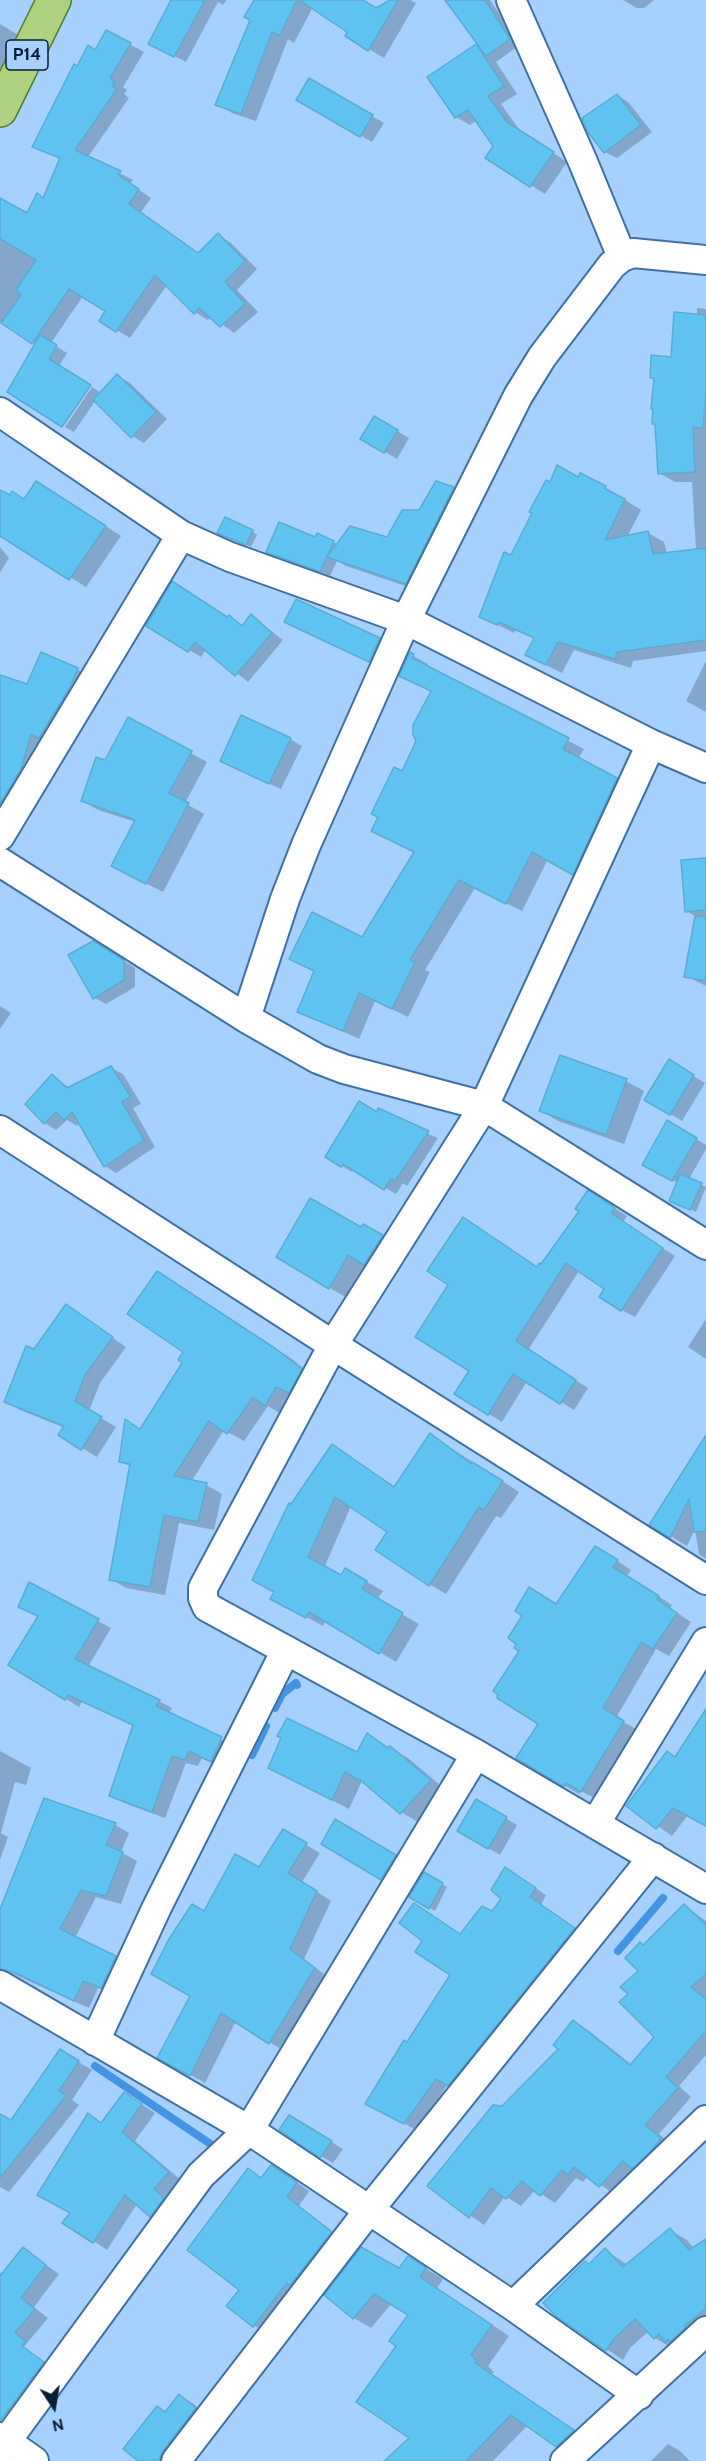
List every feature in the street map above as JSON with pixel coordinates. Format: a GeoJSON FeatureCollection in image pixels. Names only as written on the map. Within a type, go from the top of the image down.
{"type":"FeatureCollection","features":[{"type":"Feature","properties":{"kind":"main road","name":"P14"},"geometry":{"type":"LineString","coordinates":[[0,111],[54,0]]}},
{"type":"Feature","properties":{"kind":"street"},"geometry":{"type":"LineString","coordinates":[[511,0],[622,257]]}},
{"type":"Feature","properties":{"kind":"street"},"geometry":{"type":"LineString","coordinates":[[246,1018],[285,899],[306,845],[406,620],[518,396],[542,357],[612,265],[622,257],[633,253],[706,260]]}},
{"type":"Feature","properties":{"kind":"street"},"geometry":{"type":"LineString","coordinates":[[0,412],[181,535],[230,557],[406,620],[651,744],[706,768]]}},
{"type":"Feature","properties":{"kind":"street"},"geometry":{"type":"LineString","coordinates":[[0,836],[181,535]]}},
{"type":"Feature","properties":{"kind":"street"},"geometry":{"type":"LineString","coordinates":[[651,744],[484,1106],[333,1345],[203,1588],[203,1599],[207,1607],[476,1754],[706,1889]]}},
{"type":"Feature","properties":{"kind":"street"},"geometry":{"type":"LineString","coordinates":[[0,862],[246,1018],[318,1059],[344,1069],[484,1106],[706,1245]]}},
{"type":"Feature","properties":{"kind":"street"},"geometry":{"type":"LineString","coordinates":[[0,1130],[333,1345],[706,1580]]}},
{"type":"Feature","properties":{"kind":"street"},"geometry":{"type":"LineString","coordinates":[[595,1824],[706,1642]]}},
{"type":"Feature","properties":{"kind":"street"},"geometry":{"type":"LineString","coordinates":[[95,2041],[157,1907],[286,1650]]}},
{"type":"Feature","properties":{"kind":"street"},"geometry":{"type":"LineString","coordinates":[[34,2461],[2,2443],[201,2175],[249,2130],[476,1754]]}},
{"type":"Feature","properties":{"kind":"street"},"geometry":{"type":"LineString","coordinates":[[176,2461],[369,2211],[653,1857]]}},
{"type":"Feature","properties":{"kind":"street"},"geometry":{"type":"LineString","coordinates":[[0,1985],[249,2130],[513,2306],[639,2395]]}},
{"type":"Feature","properties":{"kind":"street"},"geometry":{"type":"LineString","coordinates":[[513,2306],[706,2120]]}},
{"type":"Feature","properties":{"kind":"street"},"geometry":{"type":"LineString","coordinates":[[565,2461],[706,2331]]}},
{"type":"Feature","properties":{"kind":"building"},"geometry":{"type":"Polygon","coordinates":[[[171,0],[205,0],[174,57],[148,44],[171,0]]]}},
{"type":"Feature","properties":{"kind":"building"},"geometry":{"type":"Polygon","coordinates":[[[254,0],[297,0],[279,36],[272,32],[241,114],[215,105],[250,20],[244,17],[254,0]]]}},
{"type":"Feature","properties":{"kind":"building"},"geometry":{"type":"Polygon","coordinates":[[[299,0],[363,0],[376,8],[390,0],[398,0],[368,51],[345,36],[347,32],[299,0]]]}},
{"type":"Feature","properties":{"kind":"building"},"geometry":{"type":"Polygon","coordinates":[[[445,0],[485,0],[510,39],[486,56],[445,0]]]}},
{"type":"Feature","properties":{"kind":"building"},"geometry":{"type":"Polygon","coordinates":[[[106,30],[131,43],[110,78],[115,81],[112,86],[117,89],[75,150],[121,171],[118,175],[139,189],[129,204],[198,253],[218,233],[245,261],[225,282],[245,304],[220,327],[199,308],[194,314],[155,275],[116,332],[99,321],[105,311],[69,289],[32,344],[1,323],[21,295],[16,290],[36,260],[0,239],[0,198],[27,213],[37,193],[43,198],[60,158],[32,147],[74,64],[77,66],[88,45],[95,50],[106,30]]]}},
{"type":"Feature","properties":{"kind":"building"},"geometry":{"type":"Polygon","coordinates":[[[476,44],[504,86],[488,96],[507,122],[554,152],[530,187],[485,158],[493,146],[468,110],[455,118],[427,77],[476,44]]]}},
{"type":"Feature","properties":{"kind":"building"},"geometry":{"type":"Polygon","coordinates":[[[309,78],[373,115],[360,137],[296,100],[309,78]]]}},
{"type":"Feature","properties":{"kind":"building"},"geometry":{"type":"Polygon","coordinates":[[[617,94],[641,125],[604,153],[588,132],[582,118],[617,94]]]}},
{"type":"Feature","properties":{"kind":"building"},"geometry":{"type":"Polygon","coordinates":[[[674,312],[706,315],[706,394],[703,428],[693,427],[695,472],[658,474],[655,424],[652,424],[653,409],[651,409],[654,378],[650,378],[651,355],[671,357],[674,312]]]}},
{"type":"Feature","properties":{"kind":"building"},"geometry":{"type":"Polygon","coordinates":[[[40,335],[57,345],[49,359],[91,385],[62,427],[7,392],[40,335]]]}},
{"type":"Feature","properties":{"kind":"building"},"geometry":{"type":"Polygon","coordinates":[[[117,374],[156,412],[131,438],[93,400],[117,374]]]}},
{"type":"Feature","properties":{"kind":"building"},"geometry":{"type":"Polygon","coordinates":[[[374,416],[398,430],[384,453],[360,439],[374,416]]]}},
{"type":"Feature","properties":{"kind":"building"},"geometry":{"type":"Polygon","coordinates":[[[557,465],[578,477],[580,473],[606,486],[605,489],[625,499],[605,540],[648,531],[653,554],[706,548],[706,640],[617,652],[615,659],[558,642],[546,665],[525,655],[534,638],[499,622],[497,625],[479,617],[504,552],[511,555],[532,513],[529,512],[546,480],[550,482],[557,465]]]}},
{"type":"Feature","properties":{"kind":"building"},"geometry":{"type":"Polygon","coordinates":[[[36,481],[106,526],[69,580],[0,536],[0,490],[10,495],[12,491],[24,499],[36,481]]]}},
{"type":"Feature","properties":{"kind":"building"},"geometry":{"type":"Polygon","coordinates":[[[436,481],[454,487],[406,584],[327,557],[350,526],[387,537],[402,510],[419,510],[436,481]]]}},
{"type":"Feature","properties":{"kind":"building"},"geometry":{"type":"Polygon","coordinates":[[[225,517],[253,530],[246,545],[217,533],[225,517]]]}},
{"type":"Feature","properties":{"kind":"building"},"geometry":{"type":"Polygon","coordinates":[[[279,522],[315,537],[317,533],[334,541],[320,572],[266,552],[279,522]]]}},
{"type":"Feature","properties":{"kind":"building"},"geometry":{"type":"Polygon","coordinates":[[[172,581],[227,617],[229,615],[242,626],[251,614],[272,633],[235,676],[195,642],[188,652],[146,626],[172,581]]]}},
{"type":"Feature","properties":{"kind":"building"},"geometry":{"type":"Polygon","coordinates":[[[296,599],[380,638],[369,662],[284,622],[296,599]]]}},
{"type":"Feature","properties":{"kind":"building"},"geometry":{"type":"Polygon","coordinates":[[[41,652],[78,668],[69,689],[39,738],[31,735],[21,769],[0,804],[0,675],[27,684],[41,652]]]}},
{"type":"Feature","properties":{"kind":"building"},"geometry":{"type":"Polygon","coordinates":[[[410,652],[414,654],[412,658],[569,738],[563,749],[617,778],[573,875],[532,852],[506,904],[459,880],[410,960],[415,962],[392,1009],[359,993],[343,1031],[297,1012],[314,971],[289,959],[312,912],[362,937],[414,852],[371,831],[378,817],[371,814],[394,767],[402,771],[416,741],[413,735],[413,725],[431,691],[399,676],[410,652]]]}},
{"type":"Feature","properties":{"kind":"building"},"geometry":{"type":"Polygon","coordinates":[[[241,715],[291,738],[269,784],[220,761],[241,715]]]}},
{"type":"Feature","properties":{"kind":"building"},"geometry":{"type":"Polygon","coordinates":[[[128,717],[192,751],[169,793],[189,803],[146,884],[111,866],[135,820],[81,801],[96,757],[105,760],[128,717]]]}},
{"type":"Feature","properties":{"kind":"building"},"geometry":{"type":"Polygon","coordinates":[[[706,858],[706,910],[685,912],[681,860],[706,858]]]}},
{"type":"Feature","properties":{"kind":"building"},"geometry":{"type":"Polygon","coordinates":[[[695,916],[706,917],[706,981],[684,977],[695,916]]]}},
{"type":"Feature","properties":{"kind":"building"},"geometry":{"type":"Polygon","coordinates":[[[93,941],[124,960],[124,980],[93,999],[68,955],[93,941]]]}},
{"type":"Feature","properties":{"kind":"building"},"geometry":{"type":"Polygon","coordinates":[[[560,1055],[627,1079],[606,1135],[539,1111],[560,1055]]]}},
{"type":"Feature","properties":{"kind":"building"},"geometry":{"type":"Polygon","coordinates":[[[669,1059],[694,1075],[670,1115],[644,1100],[669,1059]]]}},
{"type":"Feature","properties":{"kind":"building"},"geometry":{"type":"Polygon","coordinates":[[[111,1066],[131,1097],[122,1102],[144,1140],[104,1167],[72,1112],[64,1120],[56,1112],[44,1124],[25,1104],[52,1074],[67,1088],[111,1066]]]}},
{"type":"Feature","properties":{"kind":"building"},"geometry":{"type":"Polygon","coordinates":[[[359,1101],[377,1112],[378,1108],[429,1131],[395,1181],[391,1178],[384,1190],[343,1164],[341,1167],[325,1157],[359,1101]]]}},
{"type":"Feature","properties":{"kind":"building"},"geometry":{"type":"Polygon","coordinates":[[[667,1120],[697,1138],[672,1181],[642,1165],[667,1120]]]}},
{"type":"Feature","properties":{"kind":"building"},"geometry":{"type":"Polygon","coordinates":[[[680,1174],[702,1183],[690,1210],[669,1201],[680,1174]]]}},
{"type":"Feature","properties":{"kind":"building"},"geometry":{"type":"Polygon","coordinates":[[[588,1190],[615,1208],[611,1213],[663,1248],[621,1311],[599,1297],[604,1289],[566,1263],[516,1341],[576,1380],[560,1404],[513,1374],[488,1415],[454,1394],[469,1371],[415,1337],[448,1285],[427,1271],[463,1217],[537,1267],[579,1211],[575,1209],[588,1190]]]}},
{"type":"Feature","properties":{"kind":"building"},"geometry":{"type":"Polygon","coordinates":[[[310,1198],[361,1227],[363,1224],[383,1235],[364,1265],[348,1255],[329,1289],[276,1257],[310,1198]]]}},
{"type":"Feature","properties":{"kind":"building"},"geometry":{"type":"Polygon","coordinates":[[[157,1271],[276,1349],[302,1369],[289,1393],[276,1387],[265,1406],[253,1397],[227,1434],[209,1421],[174,1476],[207,1483],[198,1522],[164,1515],[150,1587],[109,1580],[130,1464],[119,1462],[125,1419],[140,1429],[182,1363],[178,1360],[183,1352],[127,1314],[157,1271]]]}},
{"type":"Feature","properties":{"kind":"building"},"geometry":{"type":"Polygon","coordinates":[[[66,1304],[113,1337],[85,1375],[75,1401],[102,1417],[81,1450],[58,1435],[64,1426],[4,1402],[26,1346],[34,1349],[66,1304]]]}},
{"type":"Feature","properties":{"kind":"building"},"geometry":{"type":"Polygon","coordinates":[[[430,1433],[471,1464],[472,1462],[503,1481],[484,1510],[479,1507],[429,1586],[375,1550],[387,1532],[335,1497],[308,1557],[341,1575],[345,1568],[367,1581],[362,1589],[403,1613],[379,1654],[309,1612],[306,1618],[270,1599],[274,1592],[252,1580],[289,1503],[291,1504],[332,1444],[394,1487],[430,1433]]]}},
{"type":"Feature","properties":{"kind":"building"},"geometry":{"type":"Polygon","coordinates":[[[706,1435],[706,1531],[694,1532],[689,1499],[670,1538],[649,1525],[706,1435]]]}},
{"type":"Feature","properties":{"kind":"building"},"geometry":{"type":"Polygon","coordinates":[[[595,1546],[618,1560],[613,1567],[659,1596],[657,1599],[677,1613],[653,1649],[641,1642],[603,1708],[624,1721],[581,1792],[566,1783],[564,1787],[516,1758],[538,1724],[497,1698],[498,1695],[493,1691],[519,1651],[514,1648],[516,1644],[508,1638],[522,1616],[515,1611],[529,1587],[556,1604],[595,1546]]]}},
{"type":"Feature","properties":{"kind":"building"},"geometry":{"type":"Polygon","coordinates":[[[29,1582],[99,1619],[75,1659],[160,1700],[156,1706],[222,1737],[211,1762],[189,1751],[185,1760],[172,1756],[152,1812],[109,1796],[133,1725],[68,1695],[65,1700],[8,1665],[38,1616],[18,1607],[29,1582]]]}},
{"type":"Feature","properties":{"kind":"building"},"geometry":{"type":"Polygon","coordinates":[[[706,1709],[706,1826],[673,1808],[656,1829],[626,1806],[667,1751],[675,1757],[706,1709]]]}},
{"type":"Feature","properties":{"kind":"building"},"geometry":{"type":"Polygon","coordinates":[[[287,1718],[357,1752],[367,1733],[388,1748],[390,1746],[431,1780],[400,1814],[359,1779],[345,1772],[332,1800],[268,1768],[281,1738],[277,1736],[287,1718]]]}},
{"type":"Feature","properties":{"kind":"building"},"geometry":{"type":"Polygon","coordinates":[[[44,1798],[116,1823],[106,1845],[123,1852],[106,1896],[81,1890],[60,1929],[116,1956],[101,1988],[83,1981],[74,2001],[16,1973],[0,1969],[0,1909],[44,1798]]]}},
{"type":"Feature","properties":{"kind":"building"},"geometry":{"type":"Polygon","coordinates":[[[476,1799],[507,1817],[488,1849],[457,1831],[476,1799]]]}},
{"type":"Feature","properties":{"kind":"building"},"geometry":{"type":"Polygon","coordinates":[[[335,1819],[396,1855],[381,1880],[321,1844],[335,1819]]]}},
{"type":"Feature","properties":{"kind":"building"},"geometry":{"type":"Polygon","coordinates":[[[283,1829],[307,1843],[288,1873],[317,1891],[290,1949],[315,1968],[269,2044],[221,2013],[190,2076],[157,2058],[190,1996],[151,1974],[169,1939],[192,1904],[204,1911],[235,1854],[259,1867],[283,1829]]]}},
{"type":"Feature","properties":{"kind":"building"},"geometry":{"type":"Polygon","coordinates":[[[505,1867],[536,1888],[530,1897],[575,1928],[448,2086],[436,2079],[404,2124],[365,2104],[404,2040],[407,2042],[450,1975],[415,1952],[422,1941],[399,1923],[414,1903],[460,1934],[482,1906],[492,1911],[501,1899],[491,1890],[505,1867]]]}},
{"type":"Feature","properties":{"kind":"building"},"geometry":{"type":"Polygon","coordinates":[[[424,1872],[443,1883],[429,1909],[409,1897],[424,1872]]]}},
{"type":"Feature","properties":{"kind":"building"},"geometry":{"type":"Polygon","coordinates":[[[684,1904],[706,1925],[706,1974],[691,1987],[706,1999],[706,2031],[666,2077],[678,2088],[645,2125],[661,2138],[652,2150],[632,2169],[623,2161],[599,2187],[574,2167],[568,2175],[562,2170],[540,2196],[522,2181],[506,2199],[491,2188],[469,2218],[427,2186],[493,2105],[502,2106],[558,2049],[553,2045],[573,2020],[630,2065],[654,2037],[619,2002],[628,1994],[620,1987],[638,1971],[625,1958],[640,1942],[643,1945],[684,1904]]]}},
{"type":"Feature","properties":{"kind":"building"},"geometry":{"type":"Polygon","coordinates":[[[60,2049],[79,2061],[59,2091],[66,2096],[0,2178],[0,2114],[11,2120],[60,2049]]]}},
{"type":"Feature","properties":{"kind":"building"},"geometry":{"type":"Polygon","coordinates":[[[124,2092],[142,2104],[122,2132],[169,2172],[154,2189],[164,2198],[150,2217],[125,2195],[93,2243],[62,2223],[70,2213],[37,2195],[88,2113],[101,2123],[124,2092]]]}},
{"type":"Feature","properties":{"kind":"building"},"geometry":{"type":"Polygon","coordinates":[[[289,2115],[332,2141],[320,2158],[279,2130],[289,2115]]]}},
{"type":"Feature","properties":{"kind":"building"},"geometry":{"type":"Polygon","coordinates":[[[271,2165],[297,2182],[287,2197],[332,2232],[290,2285],[287,2283],[253,2327],[226,2306],[239,2290],[187,2250],[248,2168],[261,2178],[271,2165]]]}},
{"type":"Feature","properties":{"kind":"building"},"geometry":{"type":"Polygon","coordinates":[[[670,2228],[689,2250],[706,2239],[706,2308],[684,2326],[685,2328],[670,2342],[668,2339],[665,2342],[659,2334],[654,2339],[635,2319],[614,2339],[606,2351],[557,2317],[543,2303],[585,2261],[589,2264],[605,2248],[623,2267],[670,2228]]]}},
{"type":"Feature","properties":{"kind":"building"},"geometry":{"type":"Polygon","coordinates":[[[23,2247],[46,2265],[21,2298],[35,2309],[15,2333],[25,2341],[22,2346],[44,2362],[0,2421],[0,2276],[23,2247]]]}},
{"type":"Feature","properties":{"kind":"building"},"geometry":{"type":"Polygon","coordinates":[[[361,2247],[399,2268],[408,2256],[426,2268],[420,2277],[492,2325],[471,2355],[477,2361],[475,2363],[574,2430],[556,2447],[511,2415],[466,2461],[384,2461],[409,2438],[356,2402],[396,2346],[389,2341],[408,2315],[374,2294],[353,2319],[324,2295],[361,2247]]]}},
{"type":"Feature","properties":{"kind":"building"},"geometry":{"type":"Polygon","coordinates":[[[179,2394],[196,2408],[158,2461],[138,2461],[123,2449],[157,2406],[165,2412],[179,2394]]]}},
{"type":"Feature","properties":{"kind":"waterway"},"geometry":{"type":"LineString","coordinates":[[275,1708],[282,1694],[296,1683],[297,1685]]}},
{"type":"Feature","properties":{"kind":"waterway"},"geometry":{"type":"LineString","coordinates":[[252,1755],[266,1726]]}},
{"type":"Feature","properties":{"kind":"waterway"},"geometry":{"type":"LineString","coordinates":[[618,1951],[663,1898]]}},
{"type":"Feature","properties":{"kind":"waterway"},"geometry":{"type":"LineString","coordinates":[[95,2066],[212,2145]]}}]}
